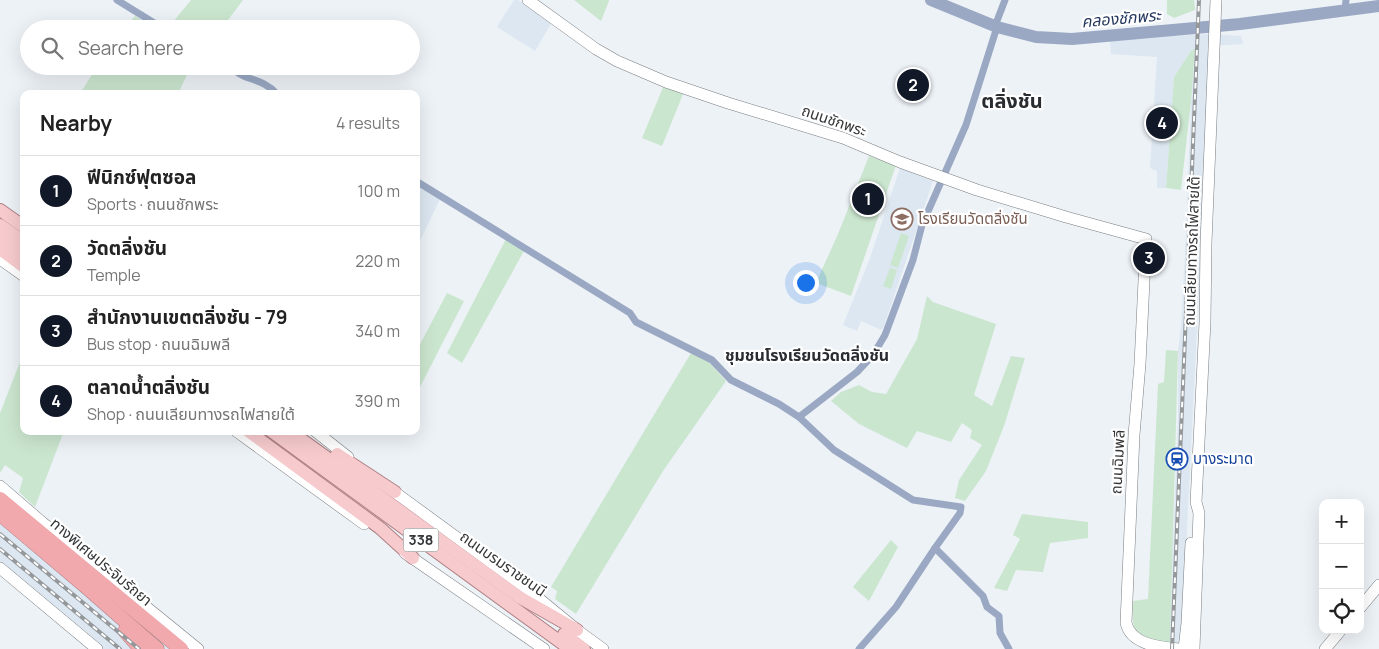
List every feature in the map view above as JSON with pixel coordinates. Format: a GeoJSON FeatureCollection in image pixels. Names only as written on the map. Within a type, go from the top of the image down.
{"type":"FeatureCollection","features":[{"type":"Feature","properties":{"kind":"highway"},"geometry":{"type":"LineString","coordinates":[[0,500],[85,578],[180,649]]}},
{"type":"Feature","properties":{"kind":"highway","name":"ทางพิเศษประจิมรัถยา"},"geometry":{"type":"LineString","coordinates":[[0,500],[180,649]]}},
{"type":"Feature","properties":{"kind":"highway","name":"ทางพิเศษประจิมรัถยา"},"geometry":{"type":"LineString","coordinates":[[0,514],[85,578],[157,649]]}},
{"type":"Feature","properties":{"kind":"highway"},"geometry":{"type":"LineString","coordinates":[[85,578],[141,649]]}},
{"type":"Feature","properties":{"kind":"main road","name":"ถนนชักพระ"},"geometry":{"type":"LineString","coordinates":[[528,0],[596,49],[650,76],[728,103],[843,138],[900,162],[977,190],[1146,239]]}},
{"type":"Feature","properties":{"kind":"main road","name":"ถนนเลียบทางรถไฟสายใต้"},"geometry":{"type":"LineString","coordinates":[[1194,649],[1199,513],[1196,502],[1216,0]]}},
{"type":"Feature","properties":{"kind":"main road"},"geometry":{"type":"LineString","coordinates":[[0,202],[20,217]]}},
{"type":"Feature","properties":{"kind":"main road"},"geometry":{"type":"LineString","coordinates":[[0,210],[20,224]]}},
{"type":"Feature","properties":{"kind":"main road"},"geometry":{"type":"LineString","coordinates":[[0,220],[20,234]]}},
{"type":"Feature","properties":{"kind":"main road"},"geometry":{"type":"LineString","coordinates":[[0,225],[20,239]]}},
{"type":"Feature","properties":{"kind":"main road"},"geometry":{"type":"LineString","coordinates":[[0,236],[20,250]]}},
{"type":"Feature","properties":{"kind":"main road","name":"ถนนฉิมพลี"},"geometry":{"type":"LineString","coordinates":[[1146,239],[1140,364],[1134,435],[1126,623],[1127,629],[1141,641],[1180,649]]}},
{"type":"Feature","properties":{"kind":"main road"},"geometry":{"type":"LineString","coordinates":[[0,242],[20,257]]}},
{"type":"Feature","properties":{"kind":"main road"},"geometry":{"type":"LineString","coordinates":[[0,249],[20,264]]}},
{"type":"Feature","properties":{"kind":"main road"},"geometry":{"type":"LineString","coordinates":[[0,259],[20,273]]}},
{"type":"Feature","properties":{"kind":"main road","name":"338"},"geometry":{"type":"LineString","coordinates":[[242,435],[413,558],[542,643]]}},
{"type":"Feature","properties":{"kind":"main road"},"geometry":{"type":"LineString","coordinates":[[253,435],[380,528],[413,558]]}},
{"type":"Feature","properties":{"kind":"main road","name":"338"},"geometry":{"type":"LineString","coordinates":[[264,435],[542,643]]}},
{"type":"Feature","properties":{"kind":"main road","name":"338"},"geometry":{"type":"LineString","coordinates":[[276,435],[570,649]]}},
{"type":"Feature","properties":{"kind":"main road","name":"338"},"geometry":{"type":"LineString","coordinates":[[290,435],[584,649]]}},
{"type":"Feature","properties":{"kind":"main road","name":"ถนนบรมราชชนนี"},"geometry":{"type":"LineString","coordinates":[[296,435],[519,597],[576,630],[603,649]]}},
{"type":"Feature","properties":{"kind":"main road"},"geometry":{"type":"LineString","coordinates":[[310,435],[395,492]]}},
{"type":"Feature","properties":{"kind":"main road","name":"338"},"geometry":{"type":"LineString","coordinates":[[320,435],[526,588],[576,630]]}},
{"type":"Feature","properties":{"kind":"main road"},"geometry":{"type":"LineString","coordinates":[[0,486],[198,649]]}},
{"type":"Feature","properties":{"kind":"main road","name":"ถนนเลียบทางรถไฟสายใต้"},"geometry":{"type":"LineString","coordinates":[[1184,649],[1187,623],[1191,526],[1193,508],[1196,502]]}},
{"type":"Feature","properties":{"kind":"main road"},"geometry":{"type":"LineString","coordinates":[[0,568],[97,649]]}},
{"type":"Feature","properties":{"kind":"main road"},"geometry":{"type":"LineString","coordinates":[[1364,603],[1379,586]]}},
{"type":"Feature","properties":{"kind":"main road"},"geometry":{"type":"LineString","coordinates":[[1325,649],[1338,634]]}},
{"type":"Feature","properties":{"kind":"main road"},"geometry":{"type":"LineString","coordinates":[[542,643],[557,649]]}},
{"type":"Feature","properties":{"kind":"shaded area"},"geometry":{"type":"Polygon","coordinates":[[[514,0],[518,0],[552,22],[535,51],[497,27],[514,0]]]}},
{"type":"Feature","properties":{"kind":"shaded area"},"geometry":{"type":"Polygon","coordinates":[[[1212,34],[1241,36],[1243,44],[1211,46],[1181,649],[1169,649],[1178,417],[1178,351],[1181,327],[1195,49],[1191,51],[1174,77],[1166,188],[1157,188],[1157,171],[1150,168],[1157,57],[1111,54],[1110,39],[1212,34]]]}},
{"type":"Feature","properties":{"kind":"shaded area","name":"โรงเรียนวัดตลิ่งชัน"},"geometry":{"type":"Polygon","coordinates":[[[900,168],[933,181],[884,326],[881,330],[861,321],[857,331],[843,325],[870,258],[900,168]]]}},
{"type":"Feature","properties":{"kind":"shaded area"},"geometry":{"type":"Polygon","coordinates":[[[420,187],[440,199],[420,241],[420,187]]]}},
{"type":"Feature","properties":{"kind":"shaded area"},"geometry":{"type":"Polygon","coordinates":[[[0,507],[171,649],[102,649],[0,565],[0,507]]]}},
{"type":"Feature","properties":{"kind":"green space"},"geometry":{"type":"Polygon","coordinates":[[[191,0],[243,0],[228,20],[175,20],[191,0]]]}},
{"type":"Feature","properties":{"kind":"green space"},"geometry":{"type":"Polygon","coordinates":[[[574,0],[609,0],[609,1],[601,21],[574,0]]]}},
{"type":"Feature","properties":{"kind":"green space"},"geometry":{"type":"Polygon","coordinates":[[[1167,0],[1194,0],[1195,10],[1174,18],[1167,14],[1167,0]]]}},
{"type":"Feature","properties":{"kind":"green space"},"geometry":{"type":"Polygon","coordinates":[[[135,16],[142,20],[132,20],[135,16]]]}},
{"type":"Feature","properties":{"kind":"green space"},"geometry":{"type":"Polygon","coordinates":[[[1195,49],[1181,190],[1166,188],[1174,77],[1191,51],[1195,49]]]}},
{"type":"Feature","properties":{"kind":"green space"},"geometry":{"type":"Polygon","coordinates":[[[92,75],[187,75],[180,90],[82,90],[92,75]]]}},
{"type":"Feature","properties":{"kind":"green space"},"geometry":{"type":"Polygon","coordinates":[[[664,85],[684,92],[662,146],[642,138],[664,85]]]}},
{"type":"Feature","properties":{"kind":"green space"},"geometry":{"type":"Polygon","coordinates":[[[869,156],[896,165],[851,296],[816,283],[869,156]]]}},
{"type":"Feature","properties":{"kind":"green space"},"geometry":{"type":"Polygon","coordinates":[[[901,233],[909,236],[898,268],[890,265],[901,233]]]}},
{"type":"Feature","properties":{"kind":"green space"},"geometry":{"type":"Polygon","coordinates":[[[506,239],[524,251],[462,363],[447,353],[506,239]]]}},
{"type":"Feature","properties":{"kind":"green space"},"geometry":{"type":"Polygon","coordinates":[[[890,268],[897,270],[891,289],[883,286],[890,268]]]}},
{"type":"Feature","properties":{"kind":"green space"},"geometry":{"type":"Polygon","coordinates":[[[447,293],[464,301],[420,387],[420,344],[447,293]]]}},
{"type":"Feature","properties":{"kind":"green space"},"geometry":{"type":"Polygon","coordinates":[[[927,296],[933,302],[996,324],[974,395],[992,406],[1011,356],[1025,358],[1004,426],[986,471],[965,501],[955,498],[959,480],[982,445],[970,438],[972,430],[962,423],[951,442],[917,431],[907,448],[859,424],[831,401],[841,392],[859,385],[872,392],[886,394],[917,339],[927,296]]]}},
{"type":"Feature","properties":{"kind":"green space"},"geometry":{"type":"Polygon","coordinates":[[[1166,350],[1178,351],[1170,643],[1151,640],[1135,631],[1133,621],[1133,601],[1148,599],[1158,384],[1164,382],[1166,350]]]}},
{"type":"Feature","properties":{"kind":"green space"},"geometry":{"type":"Polygon","coordinates":[[[691,353],[708,361],[726,381],[663,471],[576,614],[555,599],[557,591],[551,587],[691,353]]]}},
{"type":"Feature","properties":{"kind":"green space"},"geometry":{"type":"Polygon","coordinates":[[[20,362],[20,435],[62,435],[35,507],[19,492],[23,478],[5,465],[0,473],[0,413],[20,362]]]}},
{"type":"Feature","properties":{"kind":"green space"},"geometry":{"type":"Polygon","coordinates":[[[1022,514],[1088,522],[1088,538],[1050,543],[1043,572],[1016,570],[1007,591],[994,588],[1020,539],[1013,535],[1022,514]]]}},
{"type":"Feature","properties":{"kind":"green space"},"geometry":{"type":"Polygon","coordinates":[[[891,540],[898,547],[869,601],[853,587],[891,540]]]}},
{"type":"Feature","properties":{"kind":"waterway"},"geometry":{"type":"LineString","coordinates":[[117,0],[149,20]]}},
{"type":"Feature","properties":{"kind":"waterway","name":"คลองชักพระ"},"geometry":{"type":"LineString","coordinates":[[931,0],[997,27],[1036,37],[1072,39],[1240,24],[1379,6]]}},
{"type":"Feature","properties":{"kind":"waterway"},"geometry":{"type":"LineString","coordinates":[[995,26],[1005,0]]}},
{"type":"Feature","properties":{"kind":"waterway"},"geometry":{"type":"LineString","coordinates":[[1345,10],[1346,0]]}},
{"type":"Feature","properties":{"kind":"waterway"},"geometry":{"type":"LineString","coordinates":[[859,649],[896,607],[960,513],[961,507],[913,500],[834,450],[799,417],[857,372],[873,355],[885,335],[913,260],[922,225],[966,125],[997,27]]}},
{"type":"Feature","properties":{"kind":"waterway"},"geometry":{"type":"LineString","coordinates":[[242,75],[261,82],[273,90]]}},
{"type":"Feature","properties":{"kind":"waterway"},"geometry":{"type":"LineString","coordinates":[[420,183],[630,313],[636,322],[712,360],[731,380],[779,404],[799,417]]}},
{"type":"Feature","properties":{"kind":"waterway"},"geometry":{"type":"LineString","coordinates":[[935,548],[983,596],[987,607],[999,616],[1000,633],[1009,649]]}},
{"type":"Feature","properties":{"kind":"railway"},"geometry":{"type":"LineString","coordinates":[[1172,649],[1199,0]]}},
{"type":"Feature","properties":{"kind":"railway"},"geometry":{"type":"LineString","coordinates":[[0,534],[139,649]]}},
{"type":"Feature","properties":{"kind":"railway"},"geometry":{"type":"LineString","coordinates":[[0,549],[120,649]]}},
{"type":"Feature","properties":{"kind":"place","name":"วัดตลิ่งชัน"},"geometry":{"type":"Point","coordinates":[913,85]}},
{"type":"Feature","properties":{"kind":"place","name":"ตลาดน้ำตลิ่งชัน"},"geometry":{"type":"Point","coordinates":[1162,123]}},
{"type":"Feature","properties":{"kind":"place","name":"ฟีนิกซ์ฟุตซอล"},"geometry":{"type":"Point","coordinates":[868,199]}},
{"type":"Feature","properties":{"kind":"place","name":"โรงเรียนวัดตลิ่งชัน"},"geometry":{"type":"Point","coordinates":[902,219]}},
{"type":"Feature","properties":{"kind":"place","name":"สำนักงานเขตตลิ่งชัน - 79"},"geometry":{"type":"Point","coordinates":[1149,258]}},
{"type":"Feature","properties":{"kind":"place","name":"บางระมาด"},"geometry":{"type":"Point","coordinates":[1177,459]}},
{"type":"Feature","properties":{"kind":"district","name":"ตลิ่งชัน"},"geometry":{"type":"Point","coordinates":[1012,101]}},
{"type":"Feature","properties":{"kind":"district","name":"ชุมชนโรงเรียนวัดตลิ่งชัน"},"geometry":{"type":"Point","coordinates":[807,355]}}]}
